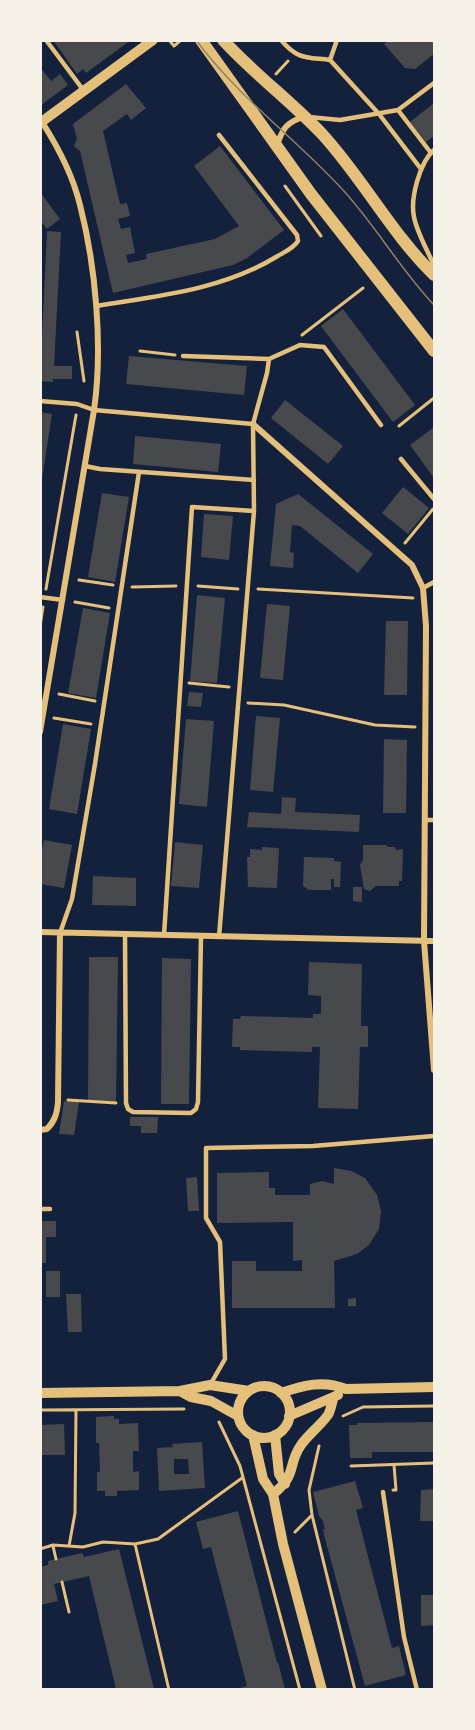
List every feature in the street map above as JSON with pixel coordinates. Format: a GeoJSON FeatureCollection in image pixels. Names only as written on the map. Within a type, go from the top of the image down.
{"type":"FeatureCollection","features":[{"type":"Feature","properties":{"kind":"main road"},"geometry":{"type":"LineString","coordinates":[[201,40],[276,148],[435,351]]}},
{"type":"Feature","properties":{"kind":"main road"},"geometry":{"type":"LineString","coordinates":[[223,40],[304,116],[348,165],[420,261],[435,274]]}},
{"type":"Feature","properties":{"kind":"street"},"geometry":{"type":"LineString","coordinates":[[40,732],[94,410],[99,360],[96,306],[80,204],[54,140],[41,123],[153,40]]}},
{"type":"Feature","properties":{"kind":"street"},"geometry":{"type":"LineString","coordinates":[[218,40],[233,51]]}},
{"type":"Feature","properties":{"kind":"street"},"geometry":{"type":"LineString","coordinates":[[276,148],[282,130],[292,121],[304,116]]}},
{"type":"Feature","properties":{"kind":"street"},"geometry":{"type":"LineString","coordinates":[[253,424],[412,565],[423,588],[426,626],[424,941],[435,1070]]}},
{"type":"Feature","properties":{"kind":"street"},"geometry":{"type":"LineString","coordinates":[[40,932],[435,941]]}},
{"type":"Feature","properties":{"kind":"street"},"geometry":{"type":"LineString","coordinates":[[40,1130],[47,1129],[52,1124],[58,1102],[60,933]]}},
{"type":"Feature","properties":{"kind":"street"},"geometry":{"type":"LineString","coordinates":[[281,1393],[306,1385],[333,1384],[346,1389],[435,1387]]}},
{"type":"Feature","properties":{"kind":"street"},"geometry":{"type":"LineString","coordinates":[[40,1393],[180,1391],[210,1385],[249,1391]]}},
{"type":"Feature","properties":{"kind":"street"},"geometry":{"type":"LineString","coordinates":[[266,1386],[281,1393],[289,1408],[285,1427],[275,1435],[264,1438],[253,1436],[243,1428],[238,1416],[238,1406],[242,1397],[249,1391],[266,1386]]}},
{"type":"Feature","properties":{"kind":"street"},"geometry":{"type":"LineString","coordinates":[[289,1416],[322,1401],[333,1399],[346,1389]]}},
{"type":"Feature","properties":{"kind":"street"},"geometry":{"type":"LineString","coordinates":[[180,1391],[191,1397],[211,1401],[238,1416]]}},
{"type":"Feature","properties":{"kind":"street"},"geometry":{"type":"LineString","coordinates":[[273,1494],[285,1484],[299,1448],[320,1422],[329,1415],[333,1399]]}},
{"type":"Feature","properties":{"kind":"street"},"geometry":{"type":"LineString","coordinates":[[275,1435],[279,1474],[285,1484]]}},
{"type":"Feature","properties":{"kind":"street"},"geometry":{"type":"LineString","coordinates":[[253,1436],[263,1479],[273,1494],[283,1544],[322,1689]]}},
{"type":"Feature","properties":{"kind":"lane"},"geometry":{"type":"LineString","coordinates":[[46,40],[84,91]]}},
{"type":"Feature","properties":{"kind":"lane"},"geometry":{"type":"LineString","coordinates":[[291,40],[283,43],[294,55],[311,60],[330,60],[379,114],[421,168]]}},
{"type":"Feature","properties":{"kind":"lane"},"geometry":{"type":"LineString","coordinates":[[330,60],[337,40]]}},
{"type":"Feature","properties":{"kind":"lane"},"geometry":{"type":"LineString","coordinates":[[304,116],[340,120],[398,110],[435,83]]}},
{"type":"Feature","properties":{"kind":"lane"},"geometry":{"type":"LineString","coordinates":[[398,110],[433,151],[421,168],[413,204],[414,218],[435,266]]}},
{"type":"Feature","properties":{"kind":"lane"},"geometry":{"type":"LineString","coordinates":[[96,306],[195,289],[263,265],[294,246],[298,241],[297,235],[219,135]]}},
{"type":"Feature","properties":{"kind":"lane"},"geometry":{"type":"LineString","coordinates":[[183,356],[269,359],[300,345],[324,347],[381,424]]}},
{"type":"Feature","properties":{"kind":"lane"},"geometry":{"type":"LineString","coordinates":[[219,937],[254,511],[253,424],[269,359]]}},
{"type":"Feature","properties":{"kind":"lane"},"geometry":{"type":"LineString","coordinates":[[40,401],[77,404],[94,410],[253,424]]}},
{"type":"Feature","properties":{"kind":"lane"},"geometry":{"type":"LineString","coordinates":[[401,459],[435,500]]}},
{"type":"Feature","properties":{"kind":"lane"},"geometry":{"type":"LineString","coordinates":[[85,466],[254,480]]}},
{"type":"Feature","properties":{"kind":"lane"},"geometry":{"type":"LineString","coordinates":[[60,933],[72,899],[139,472]]}},
{"type":"Feature","properties":{"kind":"lane"},"geometry":{"type":"LineString","coordinates":[[164,935],[192,507],[254,511]]}},
{"type":"Feature","properties":{"kind":"lane"},"geometry":{"type":"LineString","coordinates":[[423,588],[435,582]]}},
{"type":"Feature","properties":{"kind":"lane"},"geometry":{"type":"LineString","coordinates":[[43,597],[63,600]]}},
{"type":"Feature","properties":{"kind":"lane"},"geometry":{"type":"LineString","coordinates":[[426,820],[435,820]]}},
{"type":"Feature","properties":{"kind":"lane"},"geometry":{"type":"LineString","coordinates":[[125,934],[126,1103],[128,1109],[133,1112],[191,1113],[196,1109],[201,936]]}},
{"type":"Feature","properties":{"kind":"lane"},"geometry":{"type":"LineString","coordinates":[[210,1385],[225,1359],[220,1242],[206,1218],[206,1148],[313,1146],[435,1136]]}},
{"type":"Feature","properties":{"kind":"lane"},"geometry":{"type":"LineString","coordinates":[[40,1209],[50,1209]]}},
{"type":"Feature","properties":{"kind":"lane"},"geometry":{"type":"LineString","coordinates":[[383,1491],[404,1637],[417,1689]]}},
{"type":"Feature","properties":{"kind":"path"},"geometry":{"type":"LineString","coordinates":[[169,40],[174,46],[181,40]]}},
{"type":"Feature","properties":{"kind":"path"},"geometry":{"type":"LineString","coordinates":[[275,75],[294,55]]}},
{"type":"Feature","properties":{"kind":"path"},"geometry":{"type":"LineString","coordinates":[[300,345],[304,332],[363,288]]}},
{"type":"Feature","properties":{"kind":"path"},"geometry":{"type":"LineString","coordinates":[[40,626],[43,597],[77,404],[85,388],[76,332]]}},
{"type":"Feature","properties":{"kind":"path"},"geometry":{"type":"LineString","coordinates":[[140,351],[168,354]]}},
{"type":"Feature","properties":{"kind":"path"},"geometry":{"type":"LineString","coordinates":[[399,426],[435,398]]}},
{"type":"Feature","properties":{"kind":"path"},"geometry":{"type":"LineString","coordinates":[[406,541],[435,507]]}},
{"type":"Feature","properties":{"kind":"path"},"geometry":{"type":"LineString","coordinates":[[79,580],[122,587]]}},
{"type":"Feature","properties":{"kind":"path"},"geometry":{"type":"LineString","coordinates":[[256,588],[418,598]]}},
{"type":"Feature","properties":{"kind":"path"},"geometry":{"type":"LineString","coordinates":[[75,602],[119,609]]}},
{"type":"Feature","properties":{"kind":"path"},"geometry":{"type":"LineString","coordinates":[[181,682],[229,687]]}},
{"type":"Feature","properties":{"kind":"path"},"geometry":{"type":"LineString","coordinates":[[59,694],[104,703]]}},
{"type":"Feature","properties":{"kind":"path"},"geometry":{"type":"LineString","coordinates":[[248,703],[284,705],[375,725],[420,727]]}},
{"type":"Feature","properties":{"kind":"path"},"geometry":{"type":"LineString","coordinates":[[54,718],[101,725]]}},
{"type":"Feature","properties":{"kind":"path"},"geometry":{"type":"LineString","coordinates":[[85,1102],[126,1103]]}},
{"type":"Feature","properties":{"kind":"path"},"geometry":{"type":"LineString","coordinates":[[338,1419],[352,1410],[363,1407],[435,1406]]}},
{"type":"Feature","properties":{"kind":"path"},"geometry":{"type":"LineString","coordinates":[[40,1410],[184,1409]]}},
{"type":"Feature","properties":{"kind":"path"},"geometry":{"type":"LineString","coordinates":[[69,1546],[75,1513],[76,1410]]}},
{"type":"Feature","properties":{"kind":"path"},"geometry":{"type":"LineString","coordinates":[[215,1416],[240,1466],[300,1689]]}},
{"type":"Feature","properties":{"kind":"path"},"geometry":{"type":"LineString","coordinates":[[322,1438],[309,1490],[312,1515],[355,1689]]}},
{"type":"Feature","properties":{"kind":"path"},"geometry":{"type":"LineString","coordinates":[[351,1466],[435,1463]]}},
{"type":"Feature","properties":{"kind":"path"},"geometry":{"type":"LineString","coordinates":[[383,1491],[396,1490],[394,1465]]}},
{"type":"Feature","properties":{"kind":"path"},"geometry":{"type":"LineString","coordinates":[[40,1549],[53,1545],[83,1547],[103,1542],[135,1544],[158,1539],[243,1478]]}},
{"type":"Feature","properties":{"kind":"path"},"geometry":{"type":"LineString","coordinates":[[283,1544],[312,1515]]}},
{"type":"Feature","properties":{"kind":"path"},"geometry":{"type":"LineString","coordinates":[[135,1544],[169,1689]]}},
{"type":"Feature","properties":{"kind":"path"},"geometry":{"type":"LineString","coordinates":[[53,1545],[56,1559]]}},
{"type":"Feature","properties":{"kind":"path"},"geometry":{"type":"LineString","coordinates":[[62,1582],[69,1612]]}},
{"type":"Feature","properties":{"kind":"building"},"geometry":{"type":"Polygon","coordinates":[[[53,40],[131,40],[86,73],[83,69],[77,74],[53,40]]]}},
{"type":"Feature","properties":{"kind":"building"},"geometry":{"type":"Polygon","coordinates":[[[389,40],[434,40],[434,54],[415,69],[405,68],[384,44],[389,40]]]}},
{"type":"Feature","properties":{"kind":"building"},"geometry":{"type":"Polygon","coordinates":[[[40,67],[51,81],[60,74],[68,85],[40,106],[40,67]]]}},
{"type":"Feature","properties":{"kind":"building"},"geometry":{"type":"Polygon","coordinates":[[[126,84],[146,108],[131,120],[127,114],[103,131],[120,204],[127,203],[130,216],[118,219],[121,229],[130,227],[135,253],[126,255],[128,263],[147,259],[146,254],[215,239],[239,226],[194,166],[220,146],[284,230],[247,258],[233,265],[113,293],[80,151],[74,146],[77,139],[73,124],[126,84]]]}},
{"type":"Feature","properties":{"kind":"building"},"geometry":{"type":"Polygon","coordinates":[[[434,103],[434,136],[426,142],[410,122],[434,103]]]}},
{"type":"Feature","properties":{"kind":"building"},"geometry":{"type":"Polygon","coordinates":[[[40,192],[60,219],[47,229],[40,220],[40,192]]]}},
{"type":"Feature","properties":{"kind":"building"},"geometry":{"type":"Polygon","coordinates":[[[47,231],[61,232],[54,366],[72,366],[72,379],[53,379],[53,382],[40,381],[47,231]]]}},
{"type":"Feature","properties":{"kind":"building"},"geometry":{"type":"Polygon","coordinates":[[[343,309],[415,405],[393,422],[321,326],[343,309]]]}},
{"type":"Feature","properties":{"kind":"building"},"geometry":{"type":"Polygon","coordinates":[[[129,356],[247,366],[244,395],[126,384],[129,356]]]}},
{"type":"Feature","properties":{"kind":"building"},"geometry":{"type":"Polygon","coordinates":[[[285,400],[343,446],[328,464],[271,418],[285,400]]]}},
{"type":"Feature","properties":{"kind":"building"},"geometry":{"type":"Polygon","coordinates":[[[40,412],[52,414],[42,479],[40,479],[40,412]]]}},
{"type":"Feature","properties":{"kind":"building"},"geometry":{"type":"Polygon","coordinates":[[[433,428],[434,431],[434,478],[410,445],[433,428]]]}},
{"type":"Feature","properties":{"kind":"building"},"geometry":{"type":"Polygon","coordinates":[[[135,436],[221,444],[218,472],[133,464],[135,436]]]}},
{"type":"Feature","properties":{"kind":"building"},"geometry":{"type":"Polygon","coordinates":[[[403,487],[429,508],[408,534],[382,513],[403,487]]]}},
{"type":"Feature","properties":{"kind":"building"},"geometry":{"type":"Polygon","coordinates":[[[102,493],[129,497],[115,582],[88,577],[102,493]]]}},
{"type":"Feature","properties":{"kind":"building"},"geometry":{"type":"Polygon","coordinates":[[[298,494],[373,554],[358,573],[300,526],[292,525],[290,552],[294,553],[293,568],[270,566],[276,504],[298,494]]]}},
{"type":"Feature","properties":{"kind":"building"},"geometry":{"type":"Polygon","coordinates":[[[204,514],[233,516],[229,560],[201,557],[204,514]]]}},
{"type":"Feature","properties":{"kind":"building"},"geometry":{"type":"Polygon","coordinates":[[[197,595],[225,598],[217,683],[190,681],[197,595]]]}},
{"type":"Feature","properties":{"kind":"building"},"geometry":{"type":"Polygon","coordinates":[[[267,604],[290,606],[283,680],[260,678],[267,604]]]}},
{"type":"Feature","properties":{"kind":"building"},"geometry":{"type":"Polygon","coordinates":[[[83,608],[110,613],[96,698],[68,693],[83,608]]]}},
{"type":"Feature","properties":{"kind":"building"},"geometry":{"type":"Polygon","coordinates":[[[386,621],[408,621],[407,695],[384,695],[386,621]]]}},
{"type":"Feature","properties":{"kind":"building"},"geometry":{"type":"Polygon","coordinates":[[[189,692],[203,693],[201,707],[187,706],[189,692]]]}},
{"type":"Feature","properties":{"kind":"building"},"geometry":{"type":"Polygon","coordinates":[[[256,716],[280,718],[273,792],[250,790],[256,716]]]}},
{"type":"Feature","properties":{"kind":"building"},"geometry":{"type":"Polygon","coordinates":[[[186,719],[214,721],[207,807],[179,804],[186,719]]]}},
{"type":"Feature","properties":{"kind":"building"},"geometry":{"type":"Polygon","coordinates":[[[63,724],[91,729],[77,814],[49,809],[63,724]]]}},
{"type":"Feature","properties":{"kind":"building"},"geometry":{"type":"Polygon","coordinates":[[[384,739],[407,740],[406,813],[383,813],[384,739]]]}},
{"type":"Feature","properties":{"kind":"building"},"geometry":{"type":"Polygon","coordinates":[[[282,797],[296,798],[295,812],[360,815],[359,832],[247,827],[249,812],[281,814],[282,797]]]}},
{"type":"Feature","properties":{"kind":"building"},"geometry":{"type":"Polygon","coordinates":[[[44,840],[72,845],[64,888],[40,884],[40,859],[44,840]]]}},
{"type":"Feature","properties":{"kind":"building"},"geometry":{"type":"Polygon","coordinates":[[[175,842],[203,845],[199,888],[171,886],[175,842]]]}},
{"type":"Feature","properties":{"kind":"building"},"geometry":{"type":"Polygon","coordinates":[[[363,845],[387,845],[387,847],[395,847],[396,850],[403,849],[402,881],[399,881],[399,886],[376,886],[370,891],[364,889],[360,865],[363,860],[363,845]]]}},
{"type":"Feature","properties":{"kind":"building"},"geometry":{"type":"Polygon","coordinates":[[[262,847],[279,848],[277,888],[248,887],[247,857],[250,857],[250,849],[262,850],[262,847]]]}},
{"type":"Feature","properties":{"kind":"building"},"geometry":{"type":"Polygon","coordinates":[[[304,857],[334,858],[334,861],[341,862],[340,887],[334,887],[334,879],[331,879],[331,890],[309,890],[303,886],[304,857]]]}},
{"type":"Feature","properties":{"kind":"building"},"geometry":{"type":"Polygon","coordinates":[[[93,876],[136,878],[136,906],[92,905],[93,876]]]}},
{"type":"Feature","properties":{"kind":"building"},"geometry":{"type":"Polygon","coordinates":[[[353,887],[362,887],[362,902],[353,901],[353,887]]]}},
{"type":"Feature","properties":{"kind":"building"},"geometry":{"type":"Polygon","coordinates":[[[89,957],[118,957],[116,1102],[88,1102],[89,957]]]}},
{"type":"Feature","properties":{"kind":"building"},"geometry":{"type":"Polygon","coordinates":[[[162,958],[191,959],[189,1104],[161,1104],[162,958]]]}},
{"type":"Feature","properties":{"kind":"building"},"geometry":{"type":"Polygon","coordinates":[[[309,962],[362,964],[361,1026],[368,1026],[368,1047],[360,1047],[358,1109],[318,1108],[320,1047],[312,1047],[312,1052],[240,1050],[240,1047],[232,1047],[233,1019],[240,1019],[241,1016],[313,1018],[313,1014],[321,1014],[321,996],[308,995],[309,962]]]}},
{"type":"Feature","properties":{"kind":"building"},"geometry":{"type":"Polygon","coordinates":[[[64,1101],[79,1102],[74,1135],[59,1134],[64,1101]]]}},
{"type":"Feature","properties":{"kind":"building"},"geometry":{"type":"Polygon","coordinates":[[[130,1117],[158,1117],[157,1133],[141,1133],[141,1126],[130,1126],[130,1117]]]}},
{"type":"Feature","properties":{"kind":"building"},"geometry":{"type":"Polygon","coordinates":[[[334,1168],[351,1171],[365,1178],[377,1195],[381,1211],[379,1229],[369,1245],[357,1254],[334,1261],[335,1308],[232,1308],[232,1261],[256,1261],[256,1271],[302,1271],[302,1260],[293,1261],[293,1222],[217,1223],[217,1173],[269,1172],[269,1188],[275,1188],[275,1195],[310,1195],[310,1184],[322,1181],[334,1184],[334,1168]]]}},
{"type":"Feature","properties":{"kind":"building"},"geometry":{"type":"Polygon","coordinates":[[[197,1177],[199,1211],[188,1211],[186,1178],[197,1177]]]}},
{"type":"Feature","properties":{"kind":"building"},"geometry":{"type":"Polygon","coordinates":[[[40,1221],[56,1221],[56,1237],[46,1237],[46,1263],[40,1263],[40,1221]]]}},
{"type":"Feature","properties":{"kind":"building"},"geometry":{"type":"Polygon","coordinates":[[[46,1271],[60,1271],[60,1297],[46,1297],[46,1271]]]}},
{"type":"Feature","properties":{"kind":"building"},"geometry":{"type":"Polygon","coordinates":[[[66,1294],[81,1294],[82,1332],[68,1332],[66,1294]]]}},
{"type":"Feature","properties":{"kind":"building"},"geometry":{"type":"Polygon","coordinates":[[[356,1298],[356,1306],[348,1306],[348,1299],[356,1298]]]}},
{"type":"Feature","properties":{"kind":"building"},"geometry":{"type":"Polygon","coordinates":[[[114,1416],[114,1419],[119,1419],[119,1424],[138,1423],[139,1451],[133,1451],[133,1472],[139,1471],[139,1490],[117,1491],[117,1496],[105,1496],[105,1491],[97,1491],[97,1472],[100,1472],[99,1443],[96,1443],[96,1417],[114,1416]]]}},
{"type":"Feature","properties":{"kind":"building"},"geometry":{"type":"Polygon","coordinates":[[[434,1422],[434,1452],[372,1452],[372,1458],[350,1458],[349,1425],[434,1422]]]}},
{"type":"Feature","properties":{"kind":"building"},"geometry":{"type":"Polygon","coordinates":[[[64,1424],[65,1455],[40,1455],[40,1425],[64,1424]]]}},
{"type":"Feature","properties":{"kind":"building"},"geometry":{"type":"Polygon","coordinates":[[[202,1442],[205,1488],[159,1491],[157,1448],[173,1447],[172,1444],[202,1442]],[[174,1459],[174,1474],[189,1474],[188,1459],[174,1459]]]}},
{"type":"Feature","properties":{"kind":"building"},"geometry":{"type":"Polygon","coordinates":[[[355,1481],[363,1508],[356,1510],[392,1648],[399,1646],[406,1675],[365,1686],[324,1535],[323,1521],[319,1516],[313,1492],[355,1481]]]}},
{"type":"Feature","properties":{"kind":"building"},"geometry":{"type":"Polygon","coordinates":[[[434,1489],[434,1521],[420,1521],[421,1490],[434,1489]]]}},
{"type":"Feature","properties":{"kind":"building"},"geometry":{"type":"Polygon","coordinates":[[[238,1511],[285,1689],[236,1689],[247,1686],[211,1547],[203,1549],[196,1522],[238,1511]]]}},
{"type":"Feature","properties":{"kind":"building"},"geometry":{"type":"Polygon","coordinates":[[[119,1549],[154,1689],[116,1689],[89,1576],[54,1584],[58,1601],[40,1605],[40,1567],[48,1565],[48,1561],[82,1553],[84,1557],[119,1549]]]}},
{"type":"Feature","properties":{"kind":"building"},"geometry":{"type":"Polygon","coordinates":[[[421,1595],[434,1595],[434,1625],[421,1626],[421,1595]]]}},
{"type":"Feature","properties":{"kind":"tram line"},"geometry":{"type":"LineString","coordinates":[[196,40],[230,80],[343,190],[434,305]]}}]}
